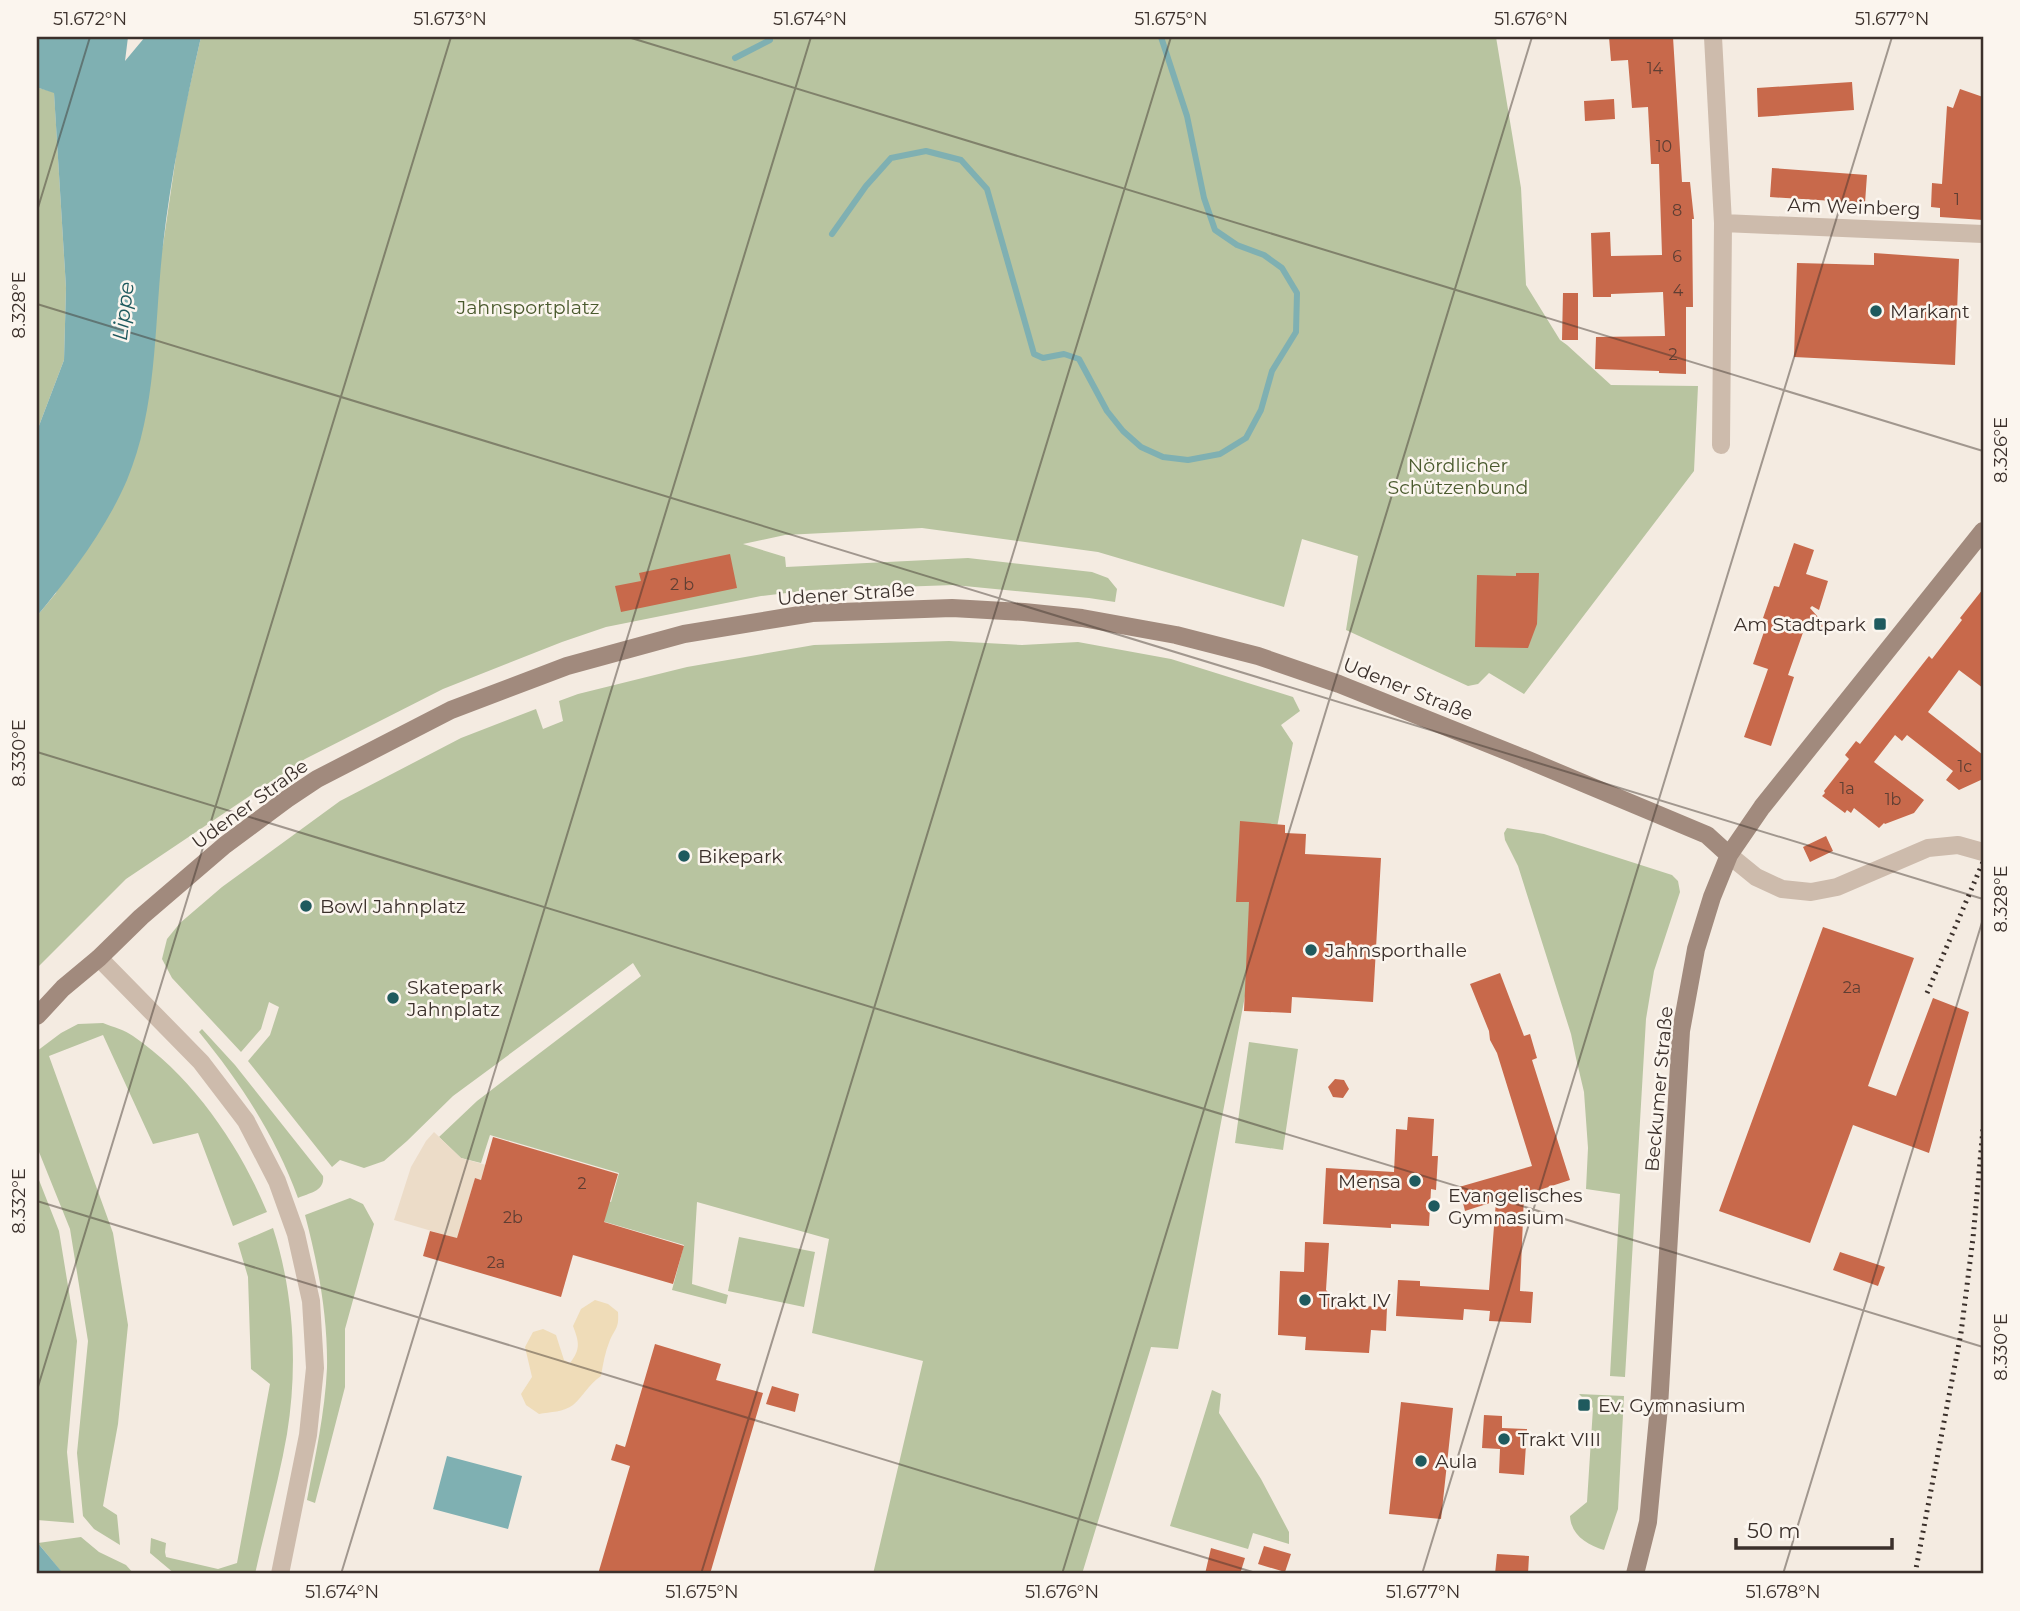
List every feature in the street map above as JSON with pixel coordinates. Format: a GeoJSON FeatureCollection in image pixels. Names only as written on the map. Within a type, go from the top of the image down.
{"type":"FeatureCollection","features":[{"type":"Feature","properties":{"kind":"main road","name":"Beckumer Straße"},"geometry":{"type":"LineString","coordinates":[[1635,1574],[1648,1522],[1658,1419],[1681,1031],[1696,949],[1712,897],[1729,855],[1762,807],[1983,531]]}},
{"type":"Feature","properties":{"kind":"main road","name":"Udener Straße"},"geometry":{"type":"LineString","coordinates":[[37,1016],[63,988],[141,917],[225,845],[317,779],[451,710],[566,666],[684,634],[812,613],[952,608],[1024,612],[1082,618],[1176,635],[1258,656],[1339,684],[1707,835],[1729,855]]}},
{"type":"Feature","properties":{"kind":"street"},"geometry":{"type":"LineString","coordinates":[[1713,37],[1723,223],[1721,445]]}},
{"type":"Feature","properties":{"kind":"street","name":"Am Weinberg"},"geometry":{"type":"LineString","coordinates":[[1723,223],[1983,234]]}},
{"type":"Feature","properties":{"kind":"street"},"geometry":{"type":"LineString","coordinates":[[1729,855],[1756,877],[1782,889],[1811,892],[1837,887],[1928,848],[1958,845],[1983,852]]}},
{"type":"Feature","properties":{"kind":"street"},"geometry":{"type":"LineString","coordinates":[[99,958],[201,1062],[246,1121],[277,1181],[296,1234],[311,1301],[315,1368],[308,1435],[280,1574]]}},
{"type":"Feature","properties":{"kind":"green space"},"geometry":{"type":"Polygon","coordinates":[[[201,37],[1496,37],[1521,188],[1526,285],[1560,340],[1611,385],[1698,386],[1694,471],[1524,694],[1489,673],[1478,684],[1468,686],[1346,630],[1358,556],[1302,539],[1284,607],[1098,552],[922,528],[785,535],[743,544],[785,557],[786,567],[968,558],[1092,572],[1108,578],[1117,589],[1115,602],[954,585],[811,590],[761,596],[606,627],[562,642],[443,689],[305,759],[126,879],[37,968],[37,616],[56,593],[163,245],[180,129],[201,37]]]}},
{"type":"Feature","properties":{"kind":"green space"},"geometry":{"type":"Polygon","coordinates":[[[37,82],[39,88],[54,92],[66,288],[64,360],[37,431],[37,82]]]}},
{"type":"Feature","properties":{"kind":"green space"},"geometry":{"type":"Polygon","coordinates":[[[949,641],[1022,645],[1078,642],[1171,659],[1293,697],[1300,711],[1281,725],[1293,743],[1178,1349],[1151,1347],[1082,1574],[873,1574],[923,1361],[812,1333],[829,1239],[697,1202],[692,1284],[728,1295],[726,1304],[672,1290],[684,1245],[602,1221],[608,1201],[611,1202],[619,1173],[490,1135],[481,1163],[461,1158],[439,1137],[477,1101],[641,976],[633,963],[453,1096],[384,1161],[364,1168],[340,1160],[332,1167],[248,1061],[270,1035],[279,1007],[269,1002],[261,1029],[241,1052],[172,978],[162,959],[167,939],[180,923],[222,887],[340,801],[461,738],[536,709],[543,729],[563,721],[559,701],[687,667],[814,645],[949,641]]]}},
{"type":"Feature","properties":{"kind":"green space"},"geometry":{"type":"Polygon","coordinates":[[[1507,828],[1544,834],[1672,875],[1678,881],[1680,892],[1654,971],[1646,1019],[1625,1377],[1610,1376],[1620,1194],[1586,1189],[1588,1148],[1584,1092],[1571,1034],[1518,866],[1505,840],[1504,833],[1507,828]]]}},
{"type":"Feature","properties":{"kind":"green space"},"geometry":{"type":"Polygon","coordinates":[[[103,1023],[133,1036],[155,1053],[195,1092],[229,1138],[267,1212],[233,1226],[198,1133],[153,1144],[103,1035],[49,1056],[113,1233],[128,1325],[118,1424],[103,1506],[117,1515],[120,1545],[94,1529],[83,1516],[77,1453],[88,1341],[70,1229],[37,1147],[37,1051],[78,1024],[103,1023]]]}},
{"type":"Feature","properties":{"kind":"green space"},"geometry":{"type":"Polygon","coordinates":[[[202,1029],[235,1065],[323,1176],[322,1185],[316,1191],[298,1198],[268,1132],[243,1090],[199,1032],[202,1029]]]}},
{"type":"Feature","properties":{"kind":"green space"},"geometry":{"type":"Polygon","coordinates":[[[1249,1042],[1298,1049],[1283,1150],[1235,1143],[1249,1042]]]}},
{"type":"Feature","properties":{"kind":"green space"},"geometry":{"type":"Polygon","coordinates":[[[37,1175],[59,1231],[77,1341],[67,1452],[74,1523],[37,1520],[37,1175]]]}},
{"type":"Feature","properties":{"kind":"green space"},"geometry":{"type":"Polygon","coordinates":[[[350,1198],[363,1204],[374,1224],[345,1329],[345,1387],[315,1503],[307,1500],[324,1402],[327,1349],[321,1291],[305,1215],[350,1198]]]}},
{"type":"Feature","properties":{"kind":"green space"},"geometry":{"type":"Polygon","coordinates":[[[273,1228],[290,1304],[292,1383],[284,1452],[255,1574],[175,1574],[150,1553],[151,1538],[166,1543],[166,1557],[218,1569],[237,1563],[270,1384],[251,1369],[248,1277],[238,1243],[273,1228]]]}},
{"type":"Feature","properties":{"kind":"green space"},"geometry":{"type":"Polygon","coordinates":[[[739,1237],[815,1252],[804,1307],[728,1291],[739,1237]]]}},
{"type":"Feature","properties":{"kind":"green space"},"geometry":{"type":"Polygon","coordinates":[[[1212,1390],[1221,1394],[1219,1413],[1261,1479],[1289,1532],[1289,1544],[1253,1533],[1248,1549],[1170,1526],[1212,1390]]]}},
{"type":"Feature","properties":{"kind":"green space"},"geometry":{"type":"Polygon","coordinates":[[[1579,1394],[1624,1396],[1618,1509],[1604,1550],[1581,1538],[1571,1523],[1570,1516],[1587,1502],[1593,1408],[1579,1394]]]}},
{"type":"Feature","properties":{"kind":"green space"},"geometry":{"type":"Polygon","coordinates":[[[81,1537],[99,1552],[126,1565],[134,1574],[63,1574],[38,1543],[81,1537]]]}},
{"type":"Feature","properties":{"kind":"sand"},"geometry":{"type":"Polygon","coordinates":[[[595,1300],[608,1304],[618,1312],[617,1324],[607,1349],[601,1376],[569,1407],[539,1414],[526,1405],[521,1394],[532,1377],[525,1347],[533,1332],[543,1329],[556,1335],[564,1360],[570,1363],[578,1345],[573,1326],[581,1309],[595,1300]]]}},
{"type":"Feature","properties":{"kind":"shaded area"},"geometry":{"type":"Polygon","coordinates":[[[434,1132],[461,1158],[504,1170],[551,1200],[475,1178],[459,1239],[394,1220],[411,1167],[434,1132]]]}},
{"type":"Feature","properties":{"kind":"water","name":"Lippe"},"geometry":{"type":"Polygon","coordinates":[[[37,37],[128,37],[125,61],[145,37],[201,37],[170,193],[150,394],[137,452],[127,480],[98,534],[37,616],[37,431],[64,360],[66,288],[54,93],[39,88],[37,82],[37,37]]]}},
{"type":"Feature","properties":{"kind":"water"},"geometry":{"type":"Polygon","coordinates":[[[447,1456],[522,1476],[508,1529],[433,1509],[447,1456]]]}},
{"type":"Feature","properties":{"kind":"water"},"geometry":{"type":"Polygon","coordinates":[[[37,1542],[61,1571],[63,1574],[37,1574],[37,1542]]]}},
{"type":"Feature","properties":{"kind":"building"},"geometry":{"type":"Polygon","coordinates":[[[1609,37],[1673,37],[1682,182],[1690,182],[1694,219],[1693,307],[1686,307],[1686,374],[1595,369],[1596,337],[1665,336],[1663,292],[1593,297],[1591,233],[1610,232],[1611,256],[1662,255],[1659,164],[1651,164],[1648,107],[1632,108],[1628,60],[1611,61],[1609,37]]]}},
{"type":"Feature","properties":{"kind":"building"},"geometry":{"type":"Polygon","coordinates":[[[1852,82],[1854,110],[1758,117],[1757,88],[1852,82]]]}},
{"type":"Feature","properties":{"kind":"building"},"geometry":{"type":"Polygon","coordinates":[[[1960,89],[1983,97],[1983,220],[1940,217],[1940,208],[1931,207],[1932,183],[1942,184],[1947,106],[1953,108],[1960,89]]]}},
{"type":"Feature","properties":{"kind":"building"},"geometry":{"type":"Polygon","coordinates":[[[1614,99],[1615,119],[1585,121],[1584,101],[1614,99]]]}},
{"type":"Feature","properties":{"kind":"building"},"geometry":{"type":"Polygon","coordinates":[[[1772,168],[1867,175],[1865,203],[1770,197],[1772,168]]]}},
{"type":"Feature","properties":{"kind":"building","name":"Markant"},"geometry":{"type":"Polygon","coordinates":[[[1874,253],[1959,259],[1955,365],[1794,357],[1797,263],[1874,265],[1874,253]]]}},
{"type":"Feature","properties":{"kind":"building"},"geometry":{"type":"Polygon","coordinates":[[[1563,293],[1578,293],[1578,340],[1562,340],[1563,293]]]}},
{"type":"Feature","properties":{"kind":"building"},"geometry":{"type":"Polygon","coordinates":[[[1794,543],[1814,550],[1806,574],[1828,581],[1819,610],[1812,606],[1810,608],[1832,633],[1806,624],[1788,675],[1794,677],[1771,746],[1744,737],[1768,669],[1753,664],[1768,620],[1763,618],[1774,586],[1779,587],[1794,543]]]}},
{"type":"Feature","properties":{"kind":"building"},"geometry":{"type":"Polygon","coordinates":[[[730,554],[737,588],[621,612],[615,586],[641,581],[639,573],[730,554]]]}},
{"type":"Feature","properties":{"kind":"building"},"geometry":{"type":"Polygon","coordinates":[[[1516,573],[1539,573],[1537,624],[1528,648],[1475,647],[1477,575],[1516,576],[1516,573]]]}},
{"type":"Feature","properties":{"kind":"building"},"geometry":{"type":"Polygon","coordinates":[[[1983,589],[1983,688],[1959,670],[1928,712],[1983,755],[1983,779],[1959,790],[1946,780],[1953,771],[1907,735],[1902,741],[1895,735],[1874,762],[1924,800],[1914,813],[1884,823],[1879,828],[1854,808],[1851,813],[1847,810],[1845,813],[1822,796],[1849,759],[1845,755],[1856,741],[1860,744],[1929,656],[1932,659],[1983,589]]]}},
{"type":"Feature","properties":{"kind":"building","name":"Jahnsporthalle"},"geometry":{"type":"Polygon","coordinates":[[[1240,821],[1285,825],[1285,833],[1306,834],[1305,854],[1381,858],[1373,1002],[1292,997],[1291,1013],[1244,1011],[1249,902],[1236,902],[1240,821]]]}},
{"type":"Feature","properties":{"kind":"building"},"geometry":{"type":"Polygon","coordinates":[[[1826,836],[1833,851],[1810,862],[1803,847],[1826,836]]]}},
{"type":"Feature","properties":{"kind":"building"},"geometry":{"type":"Polygon","coordinates":[[[1823,927],[1914,958],[1868,1086],[1896,1096],[1933,998],[1969,1012],[1929,1153],[1853,1125],[1810,1243],[1719,1211],[1823,927]]]}},
{"type":"Feature","properties":{"kind":"building"},"geometry":{"type":"Polygon","coordinates":[[[1500,973],[1524,1036],[1530,1034],[1537,1058],[1532,1060],[1570,1180],[1524,1195],[1520,1291],[1533,1292],[1531,1323],[1489,1321],[1490,1311],[1464,1309],[1463,1320],[1396,1316],[1398,1280],[1420,1281],[1420,1286],[1489,1290],[1496,1201],[1465,1211],[1459,1187],[1532,1166],[1497,1053],[1470,984],[1500,973]]]}},
{"type":"Feature","properties":{"kind":"building"},"geometry":{"type":"Polygon","coordinates":[[[1335,1079],[1344,1080],[1349,1089],[1343,1098],[1333,1097],[1328,1087],[1335,1079]]]}},
{"type":"Feature","properties":{"kind":"building"},"geometry":{"type":"Polygon","coordinates":[[[1408,1117],[1434,1119],[1432,1156],[1438,1156],[1436,1190],[1431,1189],[1429,1226],[1391,1224],[1391,1228],[1323,1224],[1326,1168],[1394,1172],[1396,1129],[1407,1130],[1408,1117]]]}},
{"type":"Feature","properties":{"kind":"building"},"geometry":{"type":"Polygon","coordinates":[[[493,1137],[618,1174],[604,1222],[684,1246],[673,1284],[573,1255],[561,1297],[423,1256],[430,1231],[457,1238],[475,1178],[481,1180],[493,1137]]]}},
{"type":"Feature","properties":{"kind":"building","name":"Trakt IV"},"geometry":{"type":"Polygon","coordinates":[[[1305,1242],[1329,1243],[1326,1290],[1339,1305],[1387,1307],[1386,1331],[1371,1330],[1369,1353],[1305,1350],[1306,1337],[1278,1335],[1280,1271],[1304,1272],[1305,1242]]]}},
{"type":"Feature","properties":{"kind":"building"},"geometry":{"type":"Polygon","coordinates":[[[1840,1252],[1885,1267],[1878,1286],[1833,1270],[1840,1252]]]}},
{"type":"Feature","properties":{"kind":"building"},"geometry":{"type":"Polygon","coordinates":[[[655,1344],[721,1364],[716,1380],[763,1393],[710,1574],[598,1574],[630,1466],[611,1460],[616,1444],[625,1447],[655,1344]]]}},
{"type":"Feature","properties":{"kind":"building"},"geometry":{"type":"Polygon","coordinates":[[[772,1386],[799,1394],[795,1412],[766,1404],[772,1386]]]}},
{"type":"Feature","properties":{"kind":"building","name":"Aula"},"geometry":{"type":"Polygon","coordinates":[[[1401,1402],[1453,1408],[1441,1519],[1389,1514],[1401,1402]]]}},
{"type":"Feature","properties":{"kind":"building","name":"Trakt VIII"},"geometry":{"type":"Polygon","coordinates":[[[1484,1415],[1502,1416],[1502,1428],[1527,1429],[1524,1475],[1499,1473],[1500,1449],[1482,1448],[1484,1415]]]}},
{"type":"Feature","properties":{"kind":"building"},"geometry":{"type":"Polygon","coordinates":[[[1264,1546],[1291,1554],[1285,1572],[1258,1564],[1264,1546]]]}},
{"type":"Feature","properties":{"kind":"building"},"geometry":{"type":"Polygon","coordinates":[[[1211,1548],[1245,1558],[1240,1574],[1205,1574],[1211,1548]]]}},
{"type":"Feature","properties":{"kind":"building"},"geometry":{"type":"Polygon","coordinates":[[[1497,1554],[1529,1556],[1528,1574],[1495,1574],[1497,1554]]]}},
{"type":"Feature","properties":{"kind":"waterway"},"geometry":{"type":"LineString","coordinates":[[832,234],[866,186],[891,158],[926,151],[961,160],[987,189],[1034,354],[1043,358],[1064,354],[1079,359],[1107,411],[1123,431],[1141,447],[1163,457],[1188,460],[1220,454],[1246,438],[1261,410],[1272,371],[1296,332],[1297,293],[1282,268],[1264,255],[1237,245],[1215,230],[1204,198],[1187,116],[1161,37]]}},
{"type":"Feature","properties":{"kind":"waterway"},"geometry":{"type":"LineString","coordinates":[[735,58],[770,40]]}},
{"type":"Feature","properties":{"kind":"railway"},"geometry":{"type":"LineString","coordinates":[[1927,993],[1983,862]]}},
{"type":"Feature","properties":{"kind":"railway"},"geometry":{"type":"LineString","coordinates":[[1915,1574],[1961,1333],[1983,1129]]}},
{"type":"Feature","properties":{"kind":"place","name":"Markant"},"geometry":{"type":"Point","coordinates":[1876,311]}},
{"type":"Feature","properties":{"kind":"place","name":"Am Stadtpark"},"geometry":{"type":"Point","coordinates":[1880,624]}},
{"type":"Feature","properties":{"kind":"place","name":"Bikepark"},"geometry":{"type":"Point","coordinates":[684,856]}},
{"type":"Feature","properties":{"kind":"place","name":"Bowl Jahnplatz"},"geometry":{"type":"Point","coordinates":[306,906]}},
{"type":"Feature","properties":{"kind":"place","name":"Jahnsporthalle"},"geometry":{"type":"Point","coordinates":[1311,950]}},
{"type":"Feature","properties":{"kind":"place","name":"Skatepark Jahnplatz"},"geometry":{"type":"Point","coordinates":[393,998]}},
{"type":"Feature","properties":{"kind":"place","name":"Mensa"},"geometry":{"type":"Point","coordinates":[1415,1181]}},
{"type":"Feature","properties":{"kind":"place","name":"Evangelisches Gymnasium"},"geometry":{"type":"Point","coordinates":[1434,1206]}},
{"type":"Feature","properties":{"kind":"place","name":"Trakt IV"},"geometry":{"type":"Point","coordinates":[1305,1300]}},
{"type":"Feature","properties":{"kind":"place","name":"Ev. Gymnasium"},"geometry":{"type":"Point","coordinates":[1584,1405]}},
{"type":"Feature","properties":{"kind":"place","name":"Trakt VIII"},"geometry":{"type":"Point","coordinates":[1504,1439]}},
{"type":"Feature","properties":{"kind":"place","name":"Aula"},"geometry":{"type":"Point","coordinates":[1421,1461]}},
{"type":"Feature","properties":{"kind":"park label","name":"Jahnsportplatz"},"geometry":{"type":"Point","coordinates":[528,307]}},
{"type":"Feature","properties":{"kind":"park label","name":"Nördlicher Schützenbund"},"geometry":{"type":"Point","coordinates":[1458,476]}}]}
